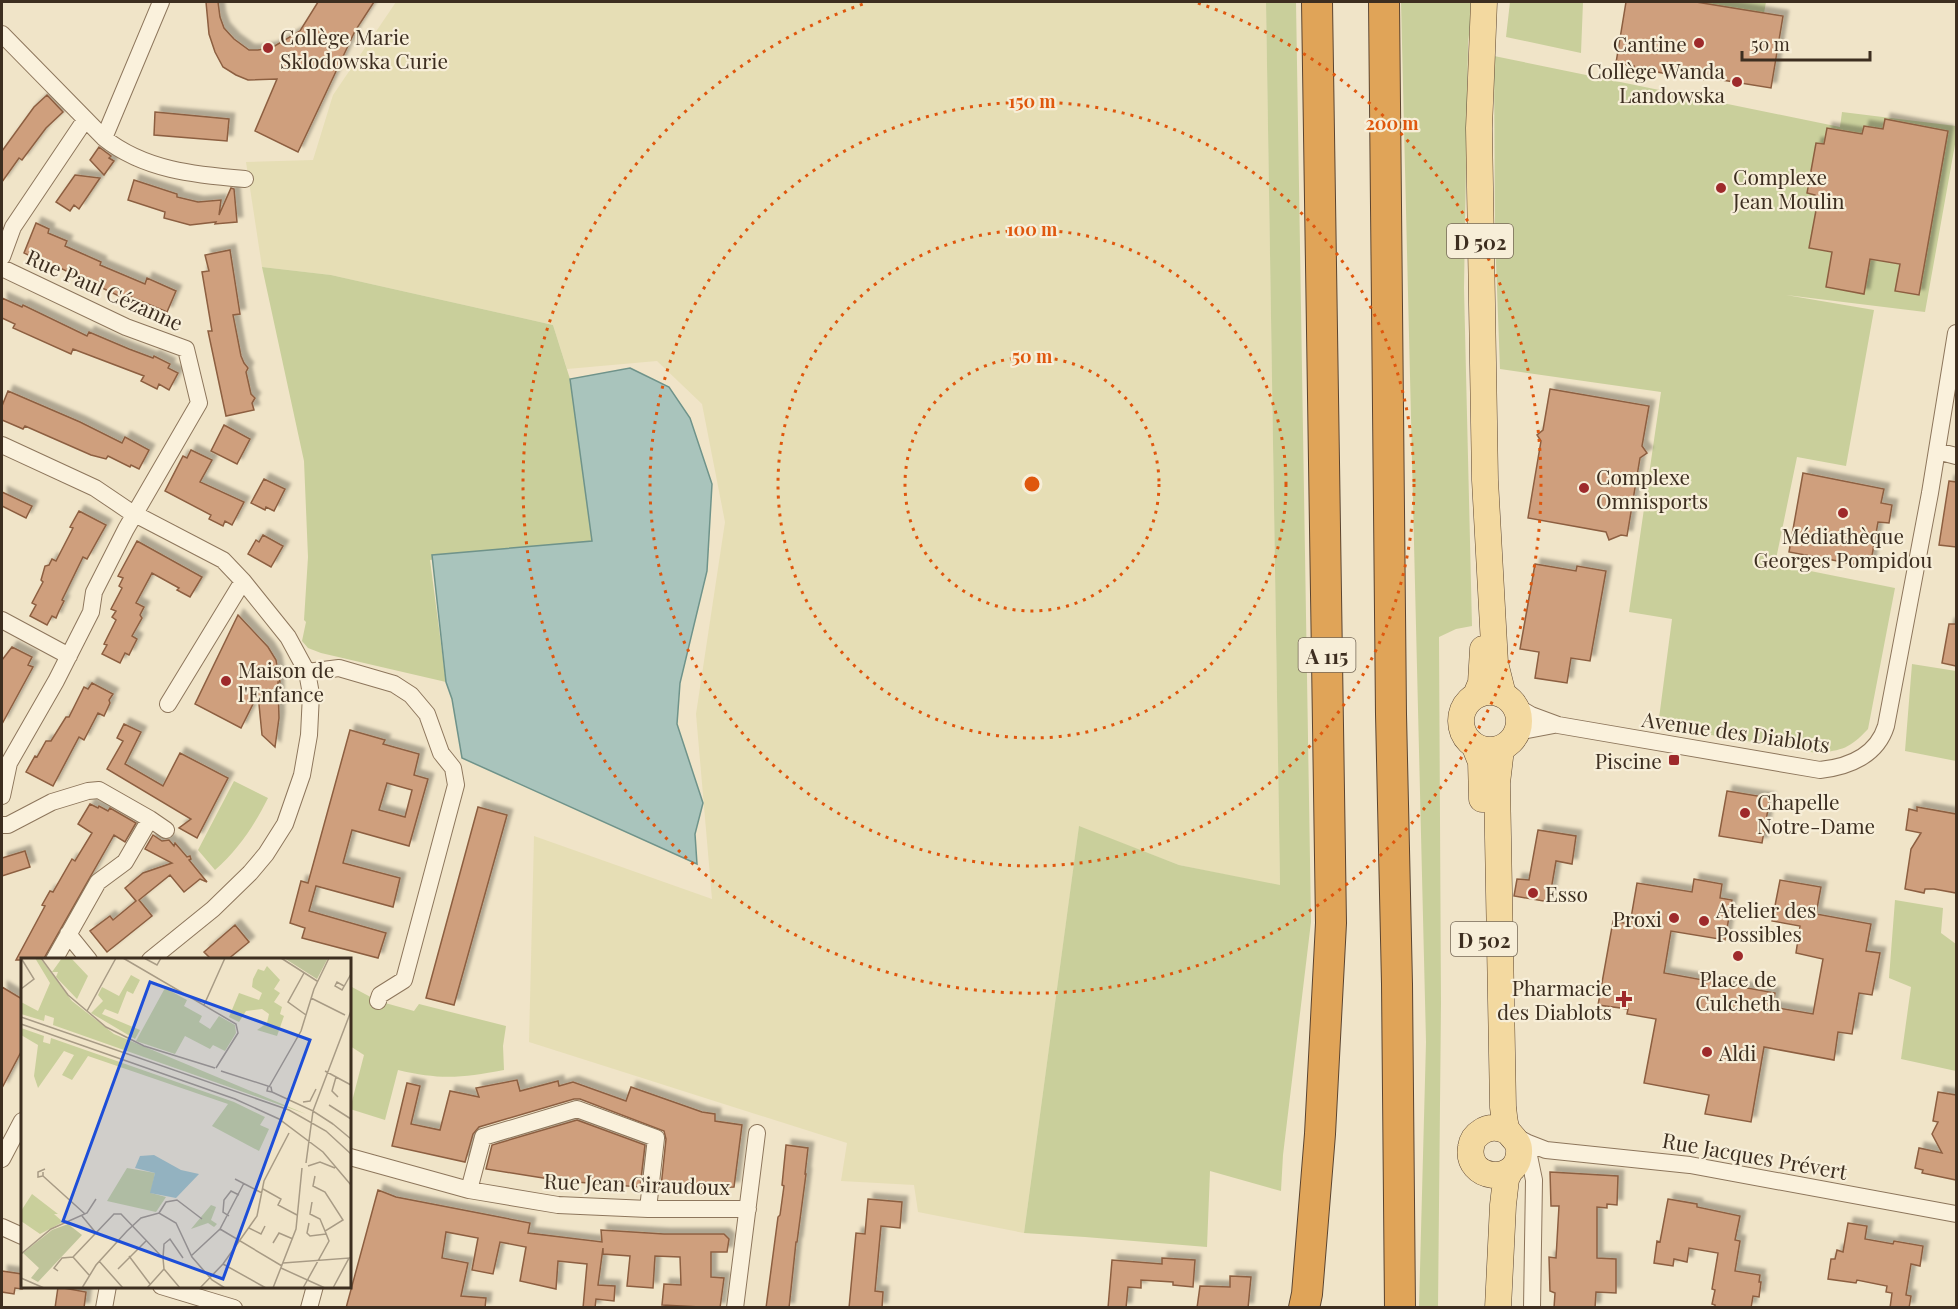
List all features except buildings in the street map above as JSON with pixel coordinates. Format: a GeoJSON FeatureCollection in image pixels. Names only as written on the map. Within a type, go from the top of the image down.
{"type":"FeatureCollection","features":[{"type":"Feature","properties":{"kind":"highway","name":"A 115"},"geometry":{"type":"LineString","coordinates":[[1304,1308],[1320,1134],[1331,923],[1317,2]]}},
{"type":"Feature","properties":{"kind":"highway"},"geometry":{"type":"LineString","coordinates":[[1384,2],[1400,1308]]}},
{"type":"Feature","properties":{"kind":"main road","name":"D 502"},"geometry":{"type":"LineString","coordinates":[[1476,695],[1481,683],[1483,661],[1485,480],[1479,128],[1480,54],[1484,2]]}},
{"type":"Feature","properties":{"kind":"main road","name":"D 502"},"geometry":{"type":"LineString","coordinates":[[1485,480],[1495,663],[1509,700]]}},
{"type":"Feature","properties":{"kind":"main road"},"geometry":{"type":"LineString","coordinates":[[1488,692],[1509,700],[1519,716],[1509,740],[1484,750],[1475,747],[1463,732],[1461,723],[1466,705],[1476,695],[1488,692]]}},
{"type":"Feature","properties":{"kind":"main road","name":"D 502"},"geometry":{"type":"LineString","coordinates":[[1509,740],[1497,783],[1503,1107],[1510,1133]]}},
{"type":"Feature","properties":{"kind":"main road","name":"D 502"},"geometry":{"type":"LineString","coordinates":[[1475,747],[1481,762],[1482,784],[1485,1111],[1480,1132]]}},
{"type":"Feature","properties":{"kind":"main road"},"geometry":{"type":"LineString","coordinates":[[1482,1308],[1489,1203],[1519,1152],[1516,1140],[1510,1133],[1496,1127],[1480,1132],[1472,1142],[1471,1155],[1476,1167],[1510,1167]]}},
{"type":"Feature","properties":{"kind":"main road"},"geometry":{"type":"LineString","coordinates":[[1498,1308],[1503,1204],[1510,1167]]}},
{"type":"Feature","properties":{"kind":"street"},"geometry":{"type":"LineString","coordinates":[[104,138],[161,2]]}},
{"type":"Feature","properties":{"kind":"street"},"geometry":{"type":"LineString","coordinates":[[2,34],[85,120],[118,149],[159,167],[244,179]]}},
{"type":"Feature","properties":{"kind":"street"},"geometry":{"type":"LineString","coordinates":[[2,257],[18,219],[85,120]]}},
{"type":"Feature","properties":{"kind":"street","name":"Rue Paul Cézanne"},"geometry":{"type":"LineString","coordinates":[[2,268],[126,327],[186,349],[199,403],[134,514]]}},
{"type":"Feature","properties":{"kind":"street","name":"Avenue des Diablots"},"geometry":{"type":"LineString","coordinates":[[1509,700],[1532,716],[1558,725],[1820,770],[1835,769],[1869,753],[1879,743],[1886,726],[1937,451],[1956,333]]}},
{"type":"Feature","properties":{"kind":"street"},"geometry":{"type":"LineString","coordinates":[[2,445],[95,488],[134,514],[223,560],[243,580],[288,637],[307,672],[311,694],[309,735],[302,775],[285,824],[266,854],[243,880],[213,909],[152,958]]}},
{"type":"Feature","properties":{"kind":"street"},"geometry":{"type":"LineString","coordinates":[[1937,451],[1956,456]]}},
{"type":"Feature","properties":{"kind":"street"},"geometry":{"type":"LineString","coordinates":[[2,796],[9,763],[69,656],[91,612],[94,592],[134,514]]}},
{"type":"Feature","properties":{"kind":"street"},"geometry":{"type":"LineString","coordinates":[[168,704],[243,580]]}},
{"type":"Feature","properties":{"kind":"street"},"geometry":{"type":"LineString","coordinates":[[2,620],[69,656]]}},
{"type":"Feature","properties":{"kind":"street"},"geometry":{"type":"LineString","coordinates":[[307,672],[339,668],[394,684],[411,695],[427,714],[441,753],[453,768],[456,785],[404,981],[380,995],[378,1001]]}},
{"type":"Feature","properties":{"kind":"street","name":"Avenue des Diablots"},"geometry":{"type":"LineString","coordinates":[[1509,740],[1538,727],[1558,725]]}},
{"type":"Feature","properties":{"kind":"street"},"geometry":{"type":"LineString","coordinates":[[2,825],[8,825],[66,797],[99,790],[166,830]]}},
{"type":"Feature","properties":{"kind":"street"},"geometry":{"type":"LineString","coordinates":[[55,958],[98,882],[125,862],[150,819]]}},
{"type":"Feature","properties":{"kind":"street"},"geometry":{"type":"LineString","coordinates":[[68,934],[87,958]]}},
{"type":"Feature","properties":{"kind":"street"},"geometry":{"type":"LineString","coordinates":[[469,1190],[483,1137],[577,1108],[656,1138],[648,1209]]}},
{"type":"Feature","properties":{"kind":"street"},"geometry":{"type":"LineString","coordinates":[[2,1158],[21,1122]]}},
{"type":"Feature","properties":{"kind":"street"},"geometry":{"type":"LineString","coordinates":[[735,1308],[757,1133]]}},
{"type":"Feature","properties":{"kind":"street","name":"Rue Jacques Prévert"},"geometry":{"type":"LineString","coordinates":[[1510,1133],[1546,1150],[1690,1165],[1956,1214]]}},
{"type":"Feature","properties":{"kind":"street","name":"Rue Jacques Prévert"},"geometry":{"type":"LineString","coordinates":[[1510,1167],[1546,1150]]}},
{"type":"Feature","properties":{"kind":"street","name":"Rue Jean Giraudoux"},"geometry":{"type":"LineString","coordinates":[[351,1158],[469,1190],[558,1205],[648,1209],[748,1209]]}},
{"type":"Feature","properties":{"kind":"street"},"geometry":{"type":"LineString","coordinates":[[1510,1167],[1534,1180],[1532,1308]]}},
{"type":"Feature","properties":{"kind":"street"},"geometry":{"type":"LineString","coordinates":[[2,1227],[21,1236]]}},
{"type":"Feature","properties":{"kind":"street"},"geometry":{"type":"LineString","coordinates":[[104,1308],[108,1288]]}},
{"type":"Feature","properties":{"kind":"street"},"geometry":{"type":"LineString","coordinates":[[164,1288],[234,1308]]}},
{"type":"Feature","properties":{"kind":"street"},"geometry":{"type":"LineString","coordinates":[[309,1308],[315,1288]]}},
{"type":"Feature","properties":{"kind":"shaded area"},"geometry":{"type":"Polygon","coordinates":[[[396,2],[1266,2],[1280,886],[1179,865],[1079,827],[1024,1233],[918,1212],[914,1185],[841,1181],[847,1143],[529,1042],[534,836],[712,899],[696,714],[725,522],[702,404],[657,361],[567,369],[553,325],[331,275],[262,267],[246,162],[313,160],[333,95],[396,2]]]}},
{"type":"Feature","properties":{"kind":"green space"},"geometry":{"type":"Polygon","coordinates":[[[1266,2],[1296,2],[1311,922],[1283,1155],[1281,1191],[1210,1171],[1207,1247],[1024,1233],[1079,826],[1179,865],[1280,885],[1266,2]]]}},
{"type":"Feature","properties":{"kind":"green space"},"geometry":{"type":"Polygon","coordinates":[[[1401,2],[1473,2],[1468,43],[1464,288],[1472,626],[1456,629],[1439,637],[1441,1003],[1438,1308],[1419,1307],[1426,1042],[1401,2]]]}},
{"type":"Feature","properties":{"kind":"green space"},"geometry":{"type":"Polygon","coordinates":[[[1510,2],[1583,2],[1581,53],[1506,37],[1510,2]]]}},
{"type":"Feature","properties":{"kind":"green space"},"geometry":{"type":"Polygon","coordinates":[[[1696,2],[1766,2],[1764,13],[1696,2]]]}},
{"type":"Feature","properties":{"kind":"green space"},"geometry":{"type":"Polygon","coordinates":[[[1494,56],[1840,127],[1842,112],[1956,126],[1956,139],[1925,312],[1786,295],[1874,310],[1846,466],[1797,457],[1775,564],[1895,588],[1868,729],[1856,741],[1845,747],[1817,753],[1658,726],[1672,619],[1629,612],[1661,392],[1500,369],[1495,236],[1494,56]]]}},
{"type":"Feature","properties":{"kind":"green space"},"geometry":{"type":"Polygon","coordinates":[[[262,267],[331,275],[553,325],[570,379],[592,541],[430,560],[446,682],[321,653],[308,648],[302,641],[306,622],[304,620],[308,557],[304,461],[262,267]]]}},
{"type":"Feature","properties":{"kind":"green space"},"geometry":{"type":"Polygon","coordinates":[[[1912,664],[1956,671],[1956,761],[1905,751],[1912,664]]]}},
{"type":"Feature","properties":{"kind":"green space"},"geometry":{"type":"Polygon","coordinates":[[[234,781],[268,798],[245,837],[215,870],[198,850],[234,781]]]}},
{"type":"Feature","properties":{"kind":"green space"},"geometry":{"type":"Polygon","coordinates":[[[1895,900],[1943,908],[1941,933],[1956,944],[1956,1071],[1901,1059],[1911,987],[1889,978],[1895,900]]]}},
{"type":"Feature","properties":{"kind":"green space"},"geometry":{"type":"Polygon","coordinates":[[[351,987],[378,1001],[414,1011],[419,1004],[506,1026],[503,1046],[504,1070],[451,1077],[398,1070],[385,1120],[351,1109],[364,1055],[351,1047],[351,987]]]}},
{"type":"Feature","properties":{"kind":"water"},"geometry":{"type":"Polygon","coordinates":[[[630,368],[669,387],[690,418],[712,484],[707,571],[680,683],[677,724],[703,803],[695,834],[697,864],[462,758],[452,699],[446,682],[432,555],[592,541],[570,379],[630,368]]]}},
{"type":"Feature","properties":{"kind":"place","name":"Cantine"},"geometry":{"type":"Point","coordinates":[1699,43]}},
{"type":"Feature","properties":{"kind":"place","name":"Collège Marie Sklodowska Curie"},"geometry":{"type":"Point","coordinates":[268,48]}},
{"type":"Feature","properties":{"kind":"place","name":"Collège Wanda Landowska"},"geometry":{"type":"Point","coordinates":[1737,82]}},
{"type":"Feature","properties":{"kind":"place","name":"Complexe Jean Moulin"},"geometry":{"type":"Point","coordinates":[1721,188]}},
{"type":"Feature","properties":{"kind":"place","name":"Complexe Omnisports"},"geometry":{"type":"Point","coordinates":[1584,488]}},
{"type":"Feature","properties":{"kind":"place","name":"Médiathèque Georges Pompidou"},"geometry":{"type":"Point","coordinates":[1843,513]}},
{"type":"Feature","properties":{"kind":"place","name":"Maison de l'Enfance"},"geometry":{"type":"Point","coordinates":[226,681]}},
{"type":"Feature","properties":{"kind":"place","name":"Piscine"},"geometry":{"type":"Point","coordinates":[1674,760]}},
{"type":"Feature","properties":{"kind":"place","name":"Chapelle Notre-Dame"},"geometry":{"type":"Point","coordinates":[1745,813]}},
{"type":"Feature","properties":{"kind":"place","name":"Esso"},"geometry":{"type":"Point","coordinates":[1533,893]}},
{"type":"Feature","properties":{"kind":"place","name":"Proxi"},"geometry":{"type":"Point","coordinates":[1674,918]}},
{"type":"Feature","properties":{"kind":"place","name":"Atelier des Possibles"},"geometry":{"type":"Point","coordinates":[1704,921]}},
{"type":"Feature","properties":{"kind":"place","name":"Place de Culcheth"},"geometry":{"type":"Point","coordinates":[1738,956]}},
{"type":"Feature","properties":{"kind":"place","name":"Pharmacie des Diablots"},"geometry":{"type":"Point","coordinates":[1624,999]}},
{"type":"Feature","properties":{"kind":"place","name":"Aldi"},"geometry":{"type":"Point","coordinates":[1707,1052]}}]}
